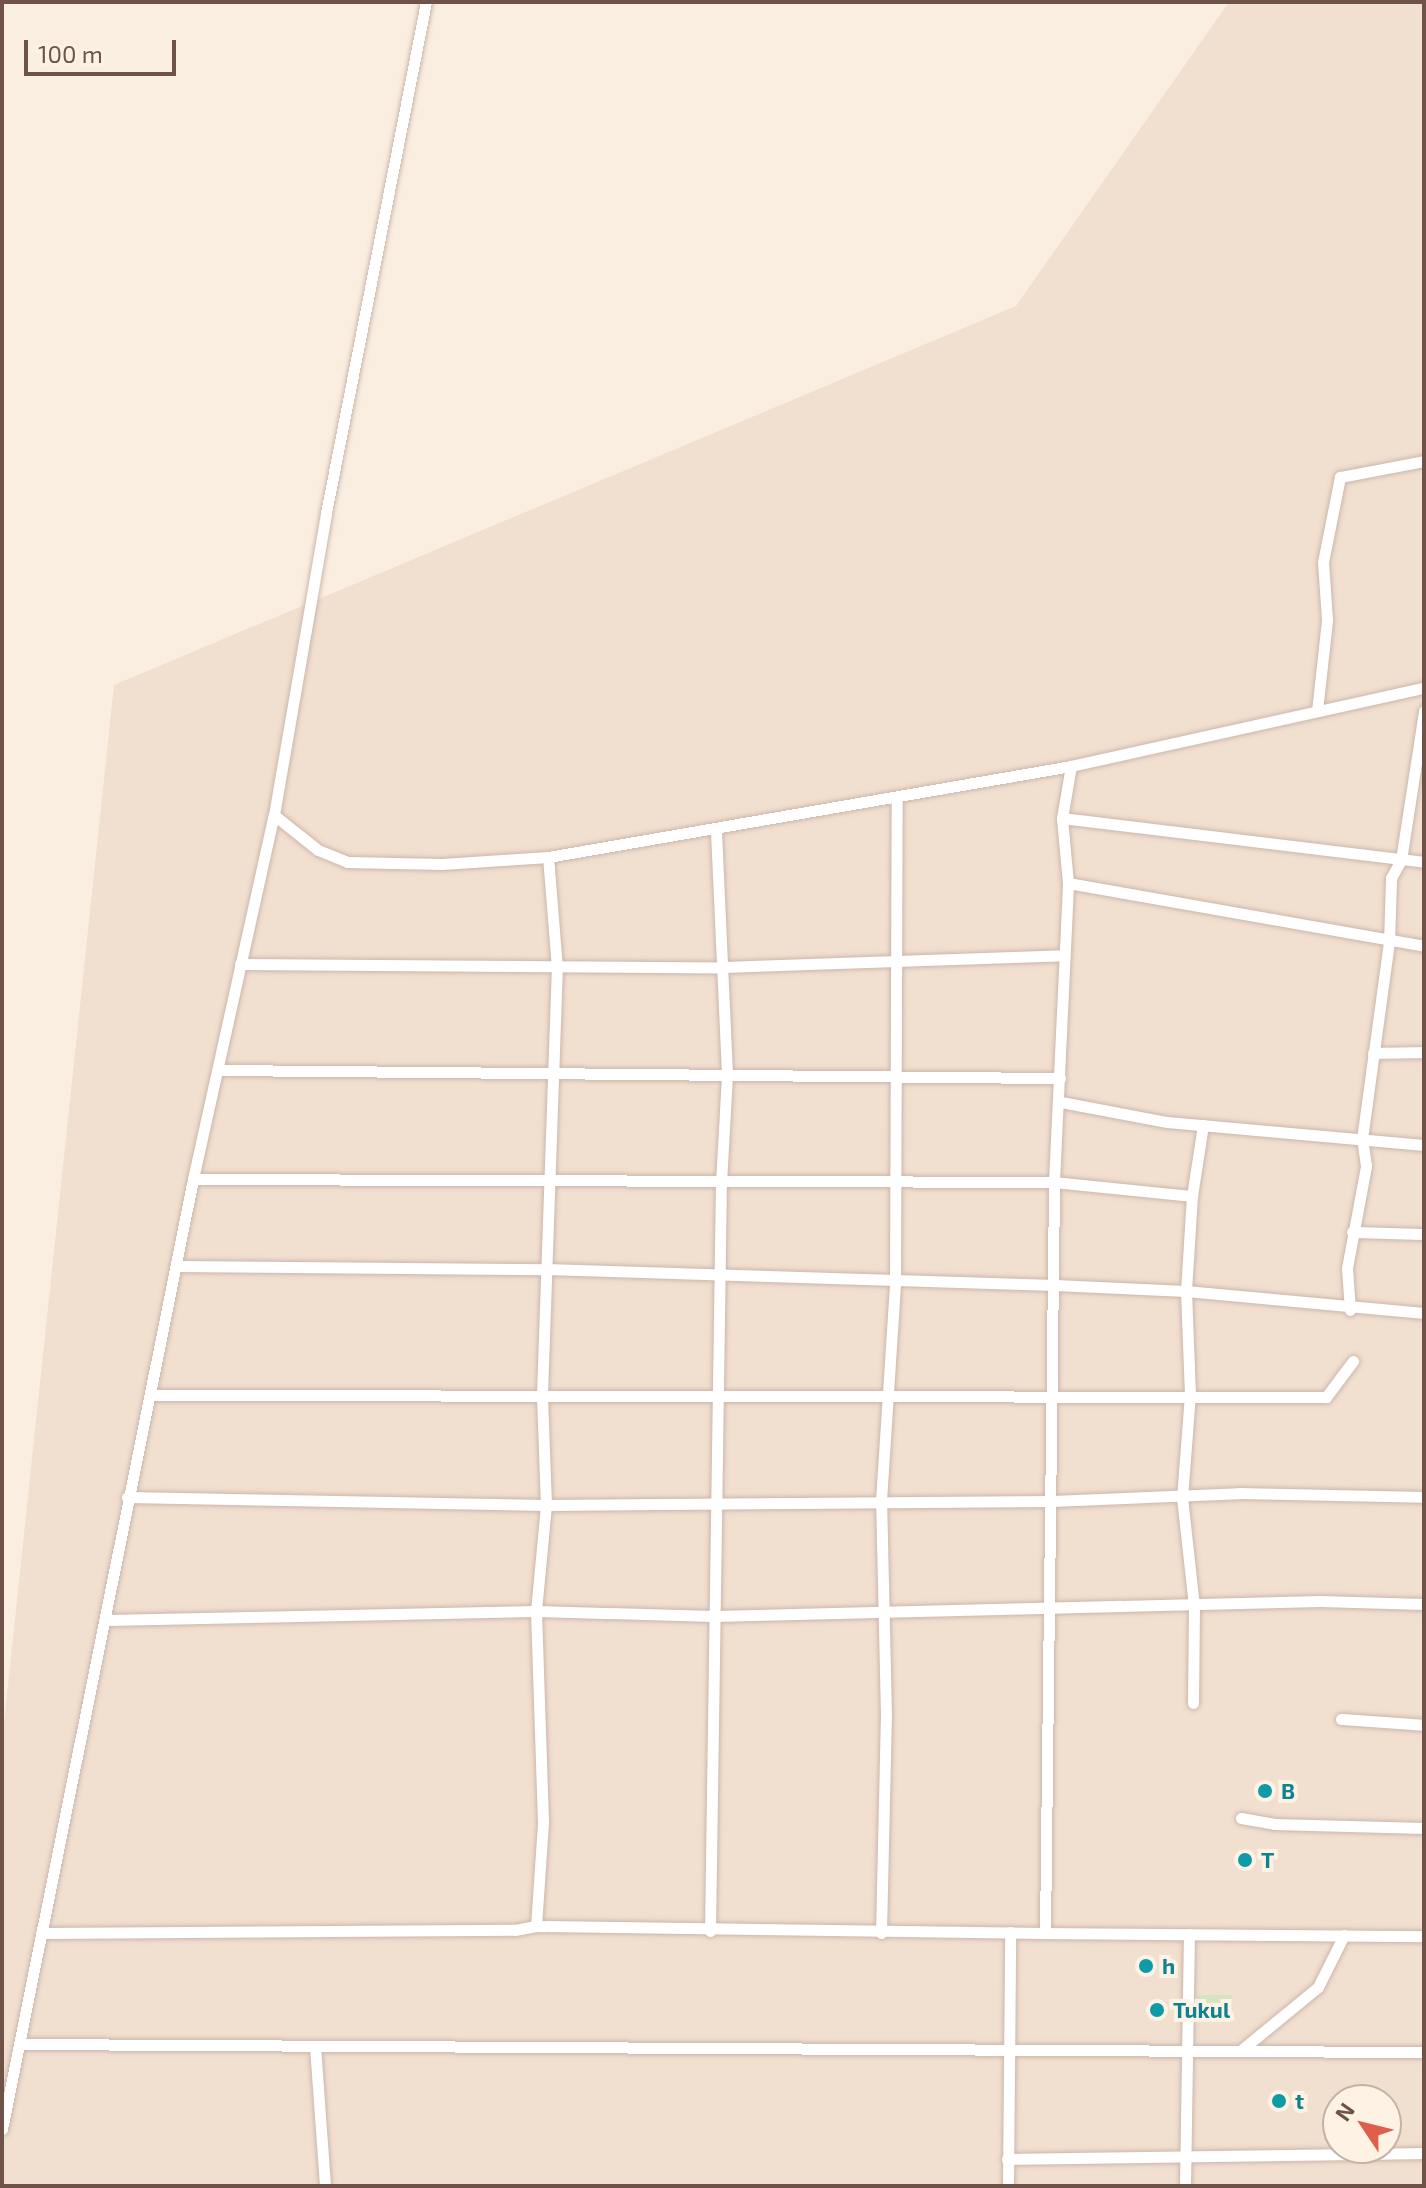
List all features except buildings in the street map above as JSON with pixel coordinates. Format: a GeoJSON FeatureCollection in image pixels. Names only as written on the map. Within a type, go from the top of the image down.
{"type":"FeatureCollection","features":[{"type":"Feature","properties":{"kind":"street"},"geometry":{"type":"LineString","coordinates":[[2,2129],[107,1620],[127,1497],[193,1179],[274,815],[326,513],[426,2]]}},
{"type":"Feature","properties":{"kind":"street"},"geometry":{"type":"LineString","coordinates":[[1317,711],[1327,620],[1323,562],[1340,477],[1424,461]]}},
{"type":"Feature","properties":{"kind":"street"},"geometry":{"type":"LineString","coordinates":[[274,815],[318,850],[347,862],[442,864],[548,857],[1071,766],[1424,688]]}},
{"type":"Feature","properties":{"kind":"street"},"geometry":{"type":"LineString","coordinates":[[1350,1310],[1352,1232],[1366,1166],[1362,1139],[1389,943],[1391,878],[1401,860],[1424,711]]}},
{"type":"Feature","properties":{"kind":"street"},"geometry":{"type":"LineString","coordinates":[[1045,1933],[1054,1397],[1054,1182],[1061,1102],[1068,883],[1062,818],[1071,766]]}},
{"type":"Feature","properties":{"kind":"street"},"geometry":{"type":"LineString","coordinates":[[881,1933],[885,1611],[881,1501],[895,1284],[899,962],[897,797]]}},
{"type":"Feature","properties":{"kind":"street"},"geometry":{"type":"LineString","coordinates":[[1062,818],[1424,862]]}},
{"type":"Feature","properties":{"kind":"street"},"geometry":{"type":"LineString","coordinates":[[710,1931],[714,1616],[719,1503],[721,1183],[727,1074],[716,829]]}},
{"type":"Feature","properties":{"kind":"street"},"geometry":{"type":"LineString","coordinates":[[536,1926],[543,1791],[536,1611],[546,1505],[542,1394],[557,968],[548,857]]}},
{"type":"Feature","properties":{"kind":"street"},"geometry":{"type":"LineString","coordinates":[[1068,883],[1389,943],[1424,946]]}},
{"type":"Feature","properties":{"kind":"street"},"geometry":{"type":"LineString","coordinates":[[240,964],[724,967],[1064,955]]}},
{"type":"Feature","properties":{"kind":"street"},"geometry":{"type":"LineString","coordinates":[[1373,1053],[1424,1052]]}},
{"type":"Feature","properties":{"kind":"street"},"geometry":{"type":"LineString","coordinates":[[219,1070],[551,1074],[898,1073],[1060,1078]]}},
{"type":"Feature","properties":{"kind":"street"},"geometry":{"type":"LineString","coordinates":[[1061,1102],[1203,1125],[1424,1145]]}},
{"type":"Feature","properties":{"kind":"street"},"geometry":{"type":"LineString","coordinates":[[1193,1703],[1194,1606],[1182,1498],[1190,1395],[1186,1291],[1192,1196],[1203,1125]]}},
{"type":"Feature","properties":{"kind":"street"},"geometry":{"type":"LineString","coordinates":[[193,1179],[1054,1182],[1192,1196]]}},
{"type":"Feature","properties":{"kind":"street"},"geometry":{"type":"LineString","coordinates":[[1352,1232],[1424,1234]]}},
{"type":"Feature","properties":{"kind":"street"},"geometry":{"type":"LineString","coordinates":[[177,1266],[546,1269],[895,1284],[1055,1285],[1186,1291],[1350,1310],[1424,1313]]}},
{"type":"Feature","properties":{"kind":"street"},"geometry":{"type":"LineString","coordinates":[[150,1395],[1326,1397],[1353,1361]]}},
{"type":"Feature","properties":{"kind":"street"},"geometry":{"type":"LineString","coordinates":[[127,1497],[546,1505],[1052,1501],[1182,1498],[1239,1493],[1424,1497]]}},
{"type":"Feature","properties":{"kind":"street"},"geometry":{"type":"LineString","coordinates":[[107,1620],[536,1611],[714,1616],[1320,1601],[1424,1604]]}},
{"type":"Feature","properties":{"kind":"street"},"geometry":{"type":"LineString","coordinates":[[1341,1719],[1424,1725]]}},
{"type":"Feature","properties":{"kind":"street"},"geometry":{"type":"LineString","coordinates":[[1241,1818],[1274,1824],[1424,1828]]}},
{"type":"Feature","properties":{"kind":"street"},"geometry":{"type":"LineString","coordinates":[[41,1933],[515,1930],[536,1926],[881,1933],[1424,1936]]}},
{"type":"Feature","properties":{"kind":"street"},"geometry":{"type":"LineString","coordinates":[[1008,2186],[1010,1932]]}},
{"type":"Feature","properties":{"kind":"street"},"geometry":{"type":"LineString","coordinates":[[1185,2186],[1189,1934]]}},
{"type":"Feature","properties":{"kind":"street"},"geometry":{"type":"LineString","coordinates":[[1240,2051],[1318,1987],[1344,1935]]}},
{"type":"Feature","properties":{"kind":"street"},"geometry":{"type":"LineString","coordinates":[[19,2044],[1007,2051],[1187,2048],[1424,2052]]}},
{"type":"Feature","properties":{"kind":"street"},"geometry":{"type":"LineString","coordinates":[[315,2046],[325,2186]]}},
{"type":"Feature","properties":{"kind":"street"},"geometry":{"type":"LineString","coordinates":[[1007,2159],[1424,2153]]}},
{"type":"Feature","properties":{"kind":"shaded area"},"geometry":{"type":"Polygon","coordinates":[[[1229,2],[1424,2],[1424,2186],[2,2186],[2,1742],[114,685],[1016,306],[1229,2]]]}},
{"type":"Feature","properties":{"kind":"green space"},"geometry":{"type":"Polygon","coordinates":[[[1197,1995],[1232,1995],[1232,2007],[1198,2008],[1197,1995]]]}},
{"type":"Feature","properties":{"kind":"place","name":"B"},"geometry":{"type":"Point","coordinates":[1265,1791]}},
{"type":"Feature","properties":{"kind":"place","name":"T"},"geometry":{"type":"Point","coordinates":[1245,1860]}},
{"type":"Feature","properties":{"kind":"place","name":"h"},"geometry":{"type":"Point","coordinates":[1146,1966]}},
{"type":"Feature","properties":{"kind":"place","name":"Tukul"},"geometry":{"type":"Point","coordinates":[1157,2010]}},
{"type":"Feature","properties":{"kind":"place","name":"t"},"geometry":{"type":"Point","coordinates":[1279,2101]}}]}
